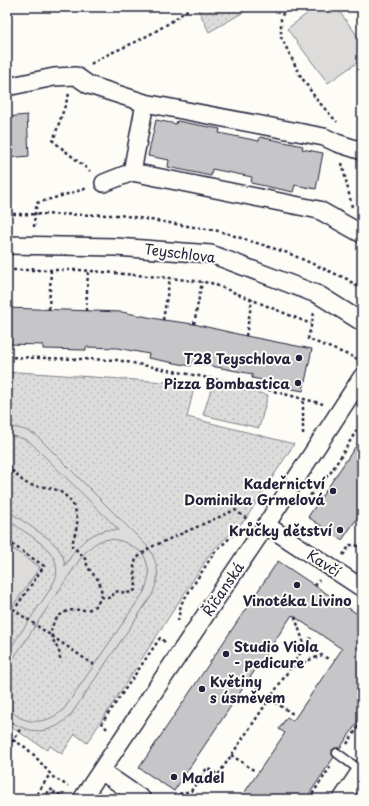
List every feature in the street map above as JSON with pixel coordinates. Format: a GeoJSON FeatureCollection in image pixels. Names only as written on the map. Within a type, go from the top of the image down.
{"type":"FeatureCollection","features":[{"type":"Feature","properties":{"kind":"street"},"geometry":{"type":"LineString","coordinates":[[7,87],[54,77],[76,76],[89,85],[145,103],[324,137],[362,151]]}},
{"type":"Feature","properties":{"kind":"street"},"geometry":{"type":"LineString","coordinates":[[132,172],[145,103]]}},
{"type":"Feature","properties":{"kind":"street"},"geometry":{"type":"LineString","coordinates":[[104,183],[132,172],[319,210],[360,233]]}},
{"type":"Feature","properties":{"kind":"street","name":"Teyschlova"},"geometry":{"type":"LineString","coordinates":[[7,245],[116,247],[211,254],[319,295],[362,322]]}},
{"type":"Feature","properties":{"kind":"street","name":"Říčanská"},"geometry":{"type":"LineString","coordinates":[[82,799],[266,525],[362,377]]}},
{"type":"Feature","properties":{"kind":"street","name":"Kavčí"},"geometry":{"type":"LineString","coordinates":[[266,525],[362,588]]}},
{"type":"Feature","properties":{"kind":"street"},"geometry":{"type":"LineString","coordinates":[[342,799],[362,770]]}},
{"type":"Feature","properties":{"kind":"street"},"geometry":{"type":"LineString","coordinates":[[101,771],[142,799]]}},
{"type":"Feature","properties":{"kind":"lane"},"geometry":{"type":"LineString","coordinates":[[336,753],[362,770]]}},
{"type":"Feature","properties":{"kind":"path"},"geometry":{"type":"LineString","coordinates":[[104,183],[53,141],[76,76],[100,58],[141,40],[180,16],[191,7]]}},
{"type":"Feature","properties":{"kind":"path"},"geometry":{"type":"LineString","coordinates":[[285,7],[281,19],[281,37],[300,75],[318,100],[340,125],[337,143],[360,233]]}},
{"type":"Feature","properties":{"kind":"path"},"geometry":{"type":"LineString","coordinates":[[34,214],[37,204],[104,183]]}},
{"type":"Feature","properties":{"kind":"path"},"geometry":{"type":"LineString","coordinates":[[7,270],[88,271],[211,283],[311,324]]}},
{"type":"Feature","properties":{"kind":"path"},"geometry":{"type":"LineString","coordinates":[[49,309],[51,270]]}},
{"type":"Feature","properties":{"kind":"path"},"geometry":{"type":"LineString","coordinates":[[86,310],[88,271]]}},
{"type":"Feature","properties":{"kind":"path"},"geometry":{"type":"LineString","coordinates":[[163,320],[170,278]]}},
{"type":"Feature","properties":{"kind":"path"},"geometry":{"type":"LineString","coordinates":[[194,324],[202,282]]}},
{"type":"Feature","properties":{"kind":"path"},"geometry":{"type":"LineString","coordinates":[[319,295],[308,339],[356,358],[352,364]]}},
{"type":"Feature","properties":{"kind":"path"},"geometry":{"type":"LineString","coordinates":[[246,336],[252,299]]}},
{"type":"Feature","properties":{"kind":"path"},"geometry":{"type":"LineString","coordinates":[[7,357],[116,360],[265,389],[325,404],[321,411]]}},
{"type":"Feature","properties":{"kind":"path"},"geometry":{"type":"LineString","coordinates":[[303,399],[303,437],[307,431]]}},
{"type":"Feature","properties":{"kind":"path"},"geometry":{"type":"LineString","coordinates":[[304,503],[331,472],[362,421]]}},
{"type":"Feature","properties":{"kind":"path"},"geometry":{"type":"LineString","coordinates":[[7,467],[26,484],[55,489],[66,495],[77,514],[77,525],[72,546],[84,559],[89,570],[98,579],[100,586],[101,597],[98,603],[92,608],[86,610],[66,611],[58,618],[52,627],[51,636],[54,644],[59,649],[60,659]]}},
{"type":"Feature","properties":{"kind":"path"},"geometry":{"type":"LineString","coordinates":[[101,597],[112,597],[114,592],[119,591],[130,593],[135,590],[136,583],[134,566],[136,559],[149,548],[235,510],[247,519],[245,523]]}},
{"type":"Feature","properties":{"kind":"path"},"geometry":{"type":"LineString","coordinates":[[177,626],[180,604],[214,553],[242,527]]}},
{"type":"Feature","properties":{"kind":"path"},"geometry":{"type":"LineString","coordinates":[[7,541],[44,566],[14,610],[94,665]]}},
{"type":"Feature","properties":{"kind":"path"},"geometry":{"type":"LineString","coordinates":[[342,557],[350,545],[362,546]]}},
{"type":"Feature","properties":{"kind":"path"},"geometry":{"type":"LineString","coordinates":[[295,617],[305,647]]}},
{"type":"Feature","properties":{"kind":"path"},"geometry":{"type":"LineString","coordinates":[[176,799],[179,794],[191,791],[207,768],[218,775],[312,636]]}},
{"type":"Feature","properties":{"kind":"path"},"geometry":{"type":"LineString","coordinates":[[108,730],[102,723],[160,638],[166,643],[170,638]]}},
{"type":"Feature","properties":{"kind":"path"},"geometry":{"type":"LineString","coordinates":[[291,667],[322,655],[330,660]]}},
{"type":"Feature","properties":{"kind":"path"},"geometry":{"type":"LineString","coordinates":[[270,699],[294,714]]}},
{"type":"Feature","properties":{"kind":"path"},"geometry":{"type":"LineString","coordinates":[[7,746],[21,728]]}},
{"type":"Feature","properties":{"kind":"path"},"geometry":{"type":"LineString","coordinates":[[13,740],[25,747],[53,777],[68,787]]}},
{"type":"Feature","properties":{"kind":"path"},"geometry":{"type":"LineString","coordinates":[[231,755],[255,771]]}},
{"type":"Feature","properties":{"kind":"path"},"geometry":{"type":"LineString","coordinates":[[34,799],[50,774]]}},
{"type":"Feature","properties":{"kind":"path"},"geometry":{"type":"LineString","coordinates":[[44,799],[50,789],[62,796],[73,780]]}},
{"type":"Feature","properties":{"kind":"path"},"geometry":{"type":"LineString","coordinates":[[50,799],[55,792]]}},
{"type":"Feature","properties":{"kind":"shaded area"},"geometry":{"type":"Polygon","coordinates":[[[202,7],[251,8],[209,32],[198,9],[202,7]]]}},
{"type":"Feature","properties":{"kind":"shaded area"},"geometry":{"type":"Polygon","coordinates":[[[316,7],[336,7],[362,42],[362,59],[328,83],[287,29],[316,7]]]}},
{"type":"Feature","properties":{"kind":"shaded area"},"geometry":{"type":"Polygon","coordinates":[[[19,372],[195,384],[187,417],[294,444],[245,520],[212,551],[87,743],[75,734],[62,754],[50,746],[47,750],[8,725],[7,727],[7,373],[19,372]]]}},
{"type":"Feature","properties":{"kind":"shaded area"},"geometry":{"type":"Polygon","coordinates":[[[213,383],[268,395],[259,428],[203,415],[213,383]]]}},
{"type":"Feature","properties":{"kind":"shaded area"},"geometry":{"type":"Polygon","coordinates":[[[7,427],[22,429],[36,435],[149,548],[155,561],[157,572],[152,595],[70,716],[55,727],[40,731],[28,730],[7,719],[7,705],[19,717],[34,721],[42,721],[50,718],[64,709],[144,592],[149,573],[143,553],[130,545],[113,539],[108,539],[95,544],[82,556],[7,668],[7,653],[51,588],[56,577],[57,570],[56,563],[50,552],[36,539],[7,519],[7,510],[49,539],[58,548],[63,556],[65,566],[75,550],[86,539],[106,530],[119,530],[30,442],[25,439],[7,436],[7,427]]]}},
{"type":"Feature","properties":{"kind":"shaded area"},"geometry":{"type":"Polygon","coordinates":[[[7,545],[40,567],[7,614],[7,545]]]}},
{"type":"Feature","properties":{"kind":"building"},"geometry":{"type":"Polygon","coordinates":[[[27,115],[29,156],[8,158],[7,117],[27,115]]]}},
{"type":"Feature","properties":{"kind":"building"},"geometry":{"type":"Polygon","coordinates":[[[156,120],[176,124],[177,121],[220,129],[219,133],[259,141],[260,137],[303,146],[302,149],[323,153],[316,189],[295,185],[293,192],[251,183],[252,177],[212,169],[211,176],[168,167],[169,160],[148,156],[156,120]]]}},
{"type":"Feature","properties":{"kind":"building"},"geometry":{"type":"Polygon","coordinates":[[[7,308],[122,312],[194,324],[312,349],[303,391],[282,387],[282,384],[252,378],[252,374],[191,362],[191,366],[148,358],[149,354],[117,348],[86,347],[86,350],[43,349],[43,345],[7,344],[7,308]]]}},
{"type":"Feature","properties":{"kind":"building"},"geometry":{"type":"Polygon","coordinates":[[[362,437],[362,511],[342,540],[308,517],[362,437]]]}},
{"type":"Feature","properties":{"kind":"building"},"geometry":{"type":"Polygon","coordinates":[[[278,561],[362,617],[362,716],[340,748],[335,748],[332,750],[332,755],[334,757],[306,799],[240,799],[285,733],[279,729],[287,717],[293,721],[342,649],[292,615],[174,791],[139,768],[278,561]]]}},
{"type":"Feature","properties":{"kind":"place","name":"T28 Teyschlova"},"geometry":{"type":"Point","coordinates":[299,358]}},
{"type":"Feature","properties":{"kind":"place","name":"Pizza Bombastica"},"geometry":{"type":"Point","coordinates":[298,383]}},
{"type":"Feature","properties":{"kind":"place","name":"Kadeřnictví Dominika Grmelová"},"geometry":{"type":"Point","coordinates":[333,491]}},
{"type":"Feature","properties":{"kind":"place","name":"Krůčky dětství"},"geometry":{"type":"Point","coordinates":[340,530]}},
{"type":"Feature","properties":{"kind":"place","name":"Vinotéka Livino"},"geometry":{"type":"Point","coordinates":[297,585]}},
{"type":"Feature","properties":{"kind":"place","name":"Studio Viola - pedicure"},"geometry":{"type":"Point","coordinates":[226,654]}},
{"type":"Feature","properties":{"kind":"place","name":"Květiny s úsměvem"},"geometry":{"type":"Point","coordinates":[202,689]}},
{"type":"Feature","properties":{"kind":"place","name":"Madel"},"geometry":{"type":"Point","coordinates":[174,777]}}]}
